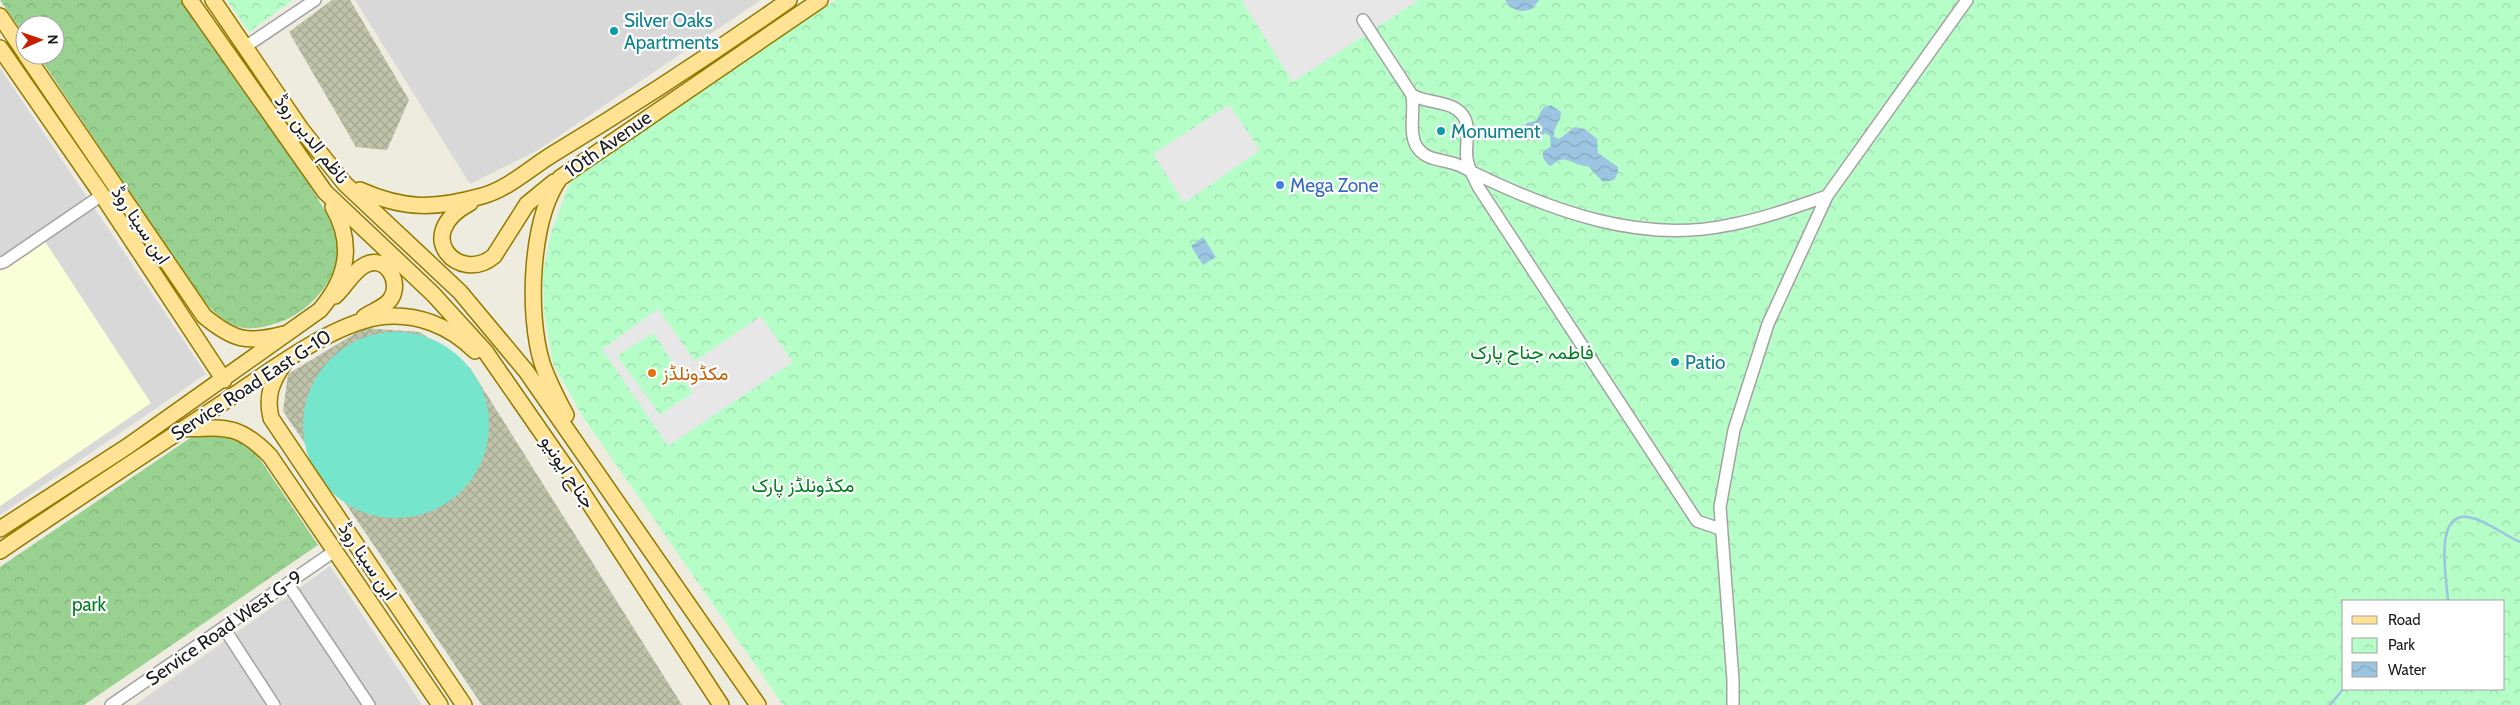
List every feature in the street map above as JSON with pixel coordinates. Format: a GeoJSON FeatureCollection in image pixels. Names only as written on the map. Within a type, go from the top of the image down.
{"type":"FeatureCollection","features":[{"type":"Feature","properties":{"kind":"main road","name":"ناظم الدین روڈ"},"geometry":{"type":"LineString","coordinates":[[190,0],[325,192],[394,256]]}},
{"type":"Feature","properties":{"kind":"main road","name":"ناظم الدین روڈ"},"geometry":{"type":"LineString","coordinates":[[213,0],[301,129],[345,184],[430,263]]}},
{"type":"Feature","properties":{"kind":"main road","name":"10th Avenue"},"geometry":{"type":"LineString","coordinates":[[345,184],[380,199],[413,207],[432,206],[483,196],[504,187],[539,163],[626,110],[789,0]]}},
{"type":"Feature","properties":{"kind":"main road","name":"10th Avenue"},"geometry":{"type":"LineString","coordinates":[[582,450],[547,376],[535,330],[534,290],[540,224],[544,207],[560,178],[816,1]]}},
{"type":"Feature","properties":{"kind":"main road","name":"ابن سینا روڈ"},"geometry":{"type":"LineString","coordinates":[[0,16],[15,38]]}},
{"type":"Feature","properties":{"kind":"main road","name":"ابن سینا روڈ"},"geometry":{"type":"LineString","coordinates":[[0,48],[102,194],[224,380]]}},
{"type":"Feature","properties":{"kind":"main road","name":"ابن سینا روڈ"},"geometry":{"type":"LineString","coordinates":[[33,65],[204,316],[227,333],[246,340],[291,332]]}},
{"type":"Feature","properties":{"kind":"main road"},"geometry":{"type":"LineString","coordinates":[[483,196],[453,213],[442,231],[441,242],[446,251],[461,263],[474,266],[487,262],[501,246],[526,204],[560,178]]}},
{"type":"Feature","properties":{"kind":"main road","name":"Service Road East G-10"},"geometry":{"type":"LineString","coordinates":[[0,529],[224,380],[291,332],[326,303],[339,280],[346,250],[341,222],[325,192]]}},
{"type":"Feature","properties":{"kind":"main road","name":"جناح ایونیو"},"geometry":{"type":"LineString","coordinates":[[394,256],[468,331],[509,385],[571,475],[662,619],[720,705]]}},
{"type":"Feature","properties":{"kind":"main road"},"geometry":{"type":"LineString","coordinates":[[326,303],[345,287],[360,268],[376,262],[384,265],[393,276],[394,290],[392,297],[388,303],[353,323]]}},
{"type":"Feature","properties":{"kind":"main road","name":"جناح ایونیو"},"geometry":{"type":"LineString","coordinates":[[430,263],[485,319],[582,450],[758,705]]}},
{"type":"Feature","properties":{"kind":"main road","name":"Service Road East G-10"},"geometry":{"type":"LineString","coordinates":[[0,551],[285,362],[340,328],[353,323],[394,316],[412,317],[446,328],[462,339],[509,385]]}},
{"type":"Feature","properties":{"kind":"main road","name":"ابن سینا روڈ"},"geometry":{"type":"LineString","coordinates":[[285,362],[270,388],[269,407],[272,418],[464,705]]}},
{"type":"Feature","properties":{"kind":"main road","name":"ابن سینا روڈ"},"geometry":{"type":"LineString","coordinates":[[182,430],[224,427],[258,443],[270,456],[336,550],[440,705]]}},
{"type":"Feature","properties":{"kind":"street"},"geometry":{"type":"LineString","coordinates":[[244,47],[315,0]]}},
{"type":"Feature","properties":{"kind":"street"},"geometry":{"type":"LineString","coordinates":[[1733,705],[1730,641],[1720,529],[1722,487],[1734,430],[1768,324],[1827,196],[1967,0]]}},
{"type":"Feature","properties":{"kind":"street"},"geometry":{"type":"LineString","coordinates":[[1363,20],[1412,95],[1415,113],[1413,136],[1422,153],[1430,158],[1455,164],[1518,195],[1556,209],[1636,228],[1684,230],[1728,226],[1775,214],[1827,196]]}},
{"type":"Feature","properties":{"kind":"street"},"geometry":{"type":"LineString","coordinates":[[1412,95],[1425,101],[1448,105],[1463,115],[1468,131],[1467,156],[1470,171],[1511,240],[1698,520],[1720,529]]}},
{"type":"Feature","properties":{"kind":"street"},"geometry":{"type":"LineString","coordinates":[[0,263],[102,194]]}},
{"type":"Feature","properties":{"kind":"street","name":"Service Road West G-9"},"geometry":{"type":"LineString","coordinates":[[111,705],[336,550]]}},
{"type":"Feature","properties":{"kind":"street"},"geometry":{"type":"LineString","coordinates":[[288,584],[369,705]]}},
{"type":"Feature","properties":{"kind":"street"},"geometry":{"type":"LineString","coordinates":[[224,628],[274,705]]}},
{"type":"Feature","properties":{"kind":"shaded area"},"geometry":{"type":"Polygon","coordinates":[[[332,0],[350,0],[409,100],[387,150],[356,147],[289,32],[332,0]]]}},
{"type":"Feature","properties":{"kind":"shaded area"},"geometry":{"type":"Polygon","coordinates":[[[355,0],[761,0],[538,150],[470,184],[355,0]]]}},
{"type":"Feature","properties":{"kind":"shaded area"},"geometry":{"type":"Polygon","coordinates":[[[1241,0],[1419,0],[1293,82],[1241,0]]]}},
{"type":"Feature","properties":{"kind":"shaded area"},"geometry":{"type":"Polygon","coordinates":[[[0,68],[206,374],[0,515],[0,68]]]}},
{"type":"Feature","properties":{"kind":"shaded area"},"geometry":{"type":"Polygon","coordinates":[[[1229,105],[1260,150],[1184,203],[1153,154],[1229,105]]]}},
{"type":"Feature","properties":{"kind":"shaded area"},"geometry":{"type":"Polygon","coordinates":[[[44,240],[151,403],[0,506],[0,271],[44,240]]]}},
{"type":"Feature","properties":{"kind":"shaded area"},"geometry":{"type":"Polygon","coordinates":[[[658,309],[695,361],[761,316],[793,362],[668,446],[602,349],[658,309]],[[653,333],[617,356],[660,415],[693,393],[653,333]]]}},
{"type":"Feature","properties":{"kind":"shaded area"},"geometry":{"type":"Polygon","coordinates":[[[364,328],[420,332],[470,368],[682,705],[482,705],[283,411],[288,374],[364,328]]]}},
{"type":"Feature","properties":{"kind":"shaded area"},"geometry":{"type":"Polygon","coordinates":[[[387,332],[405,332],[432,339],[462,359],[482,389],[489,416],[489,434],[482,461],[462,491],[432,511],[405,518],[387,518],[369,514],[352,507],[337,497],[324,484],[314,469],[307,452],[303,434],[303,416],[307,398],[314,381],[324,366],[337,353],[352,343],[369,336],[387,332]]]}},
{"type":"Feature","properties":{"kind":"shaded area"},"geometry":{"type":"Polygon","coordinates":[[[330,566],[422,705],[135,705],[330,566]]]}},
{"type":"Feature","properties":{"kind":"green space"},"geometry":{"type":"Polygon","coordinates":[[[0,0],[187,0],[244,84],[327,215],[335,235],[337,257],[329,281],[312,302],[291,317],[256,328],[237,326],[221,318],[203,301],[45,65],[65,65],[65,15],[15,15],[15,22],[0,0]]]}},
{"type":"Feature","properties":{"kind":"green space"},"geometry":{"type":"Polygon","coordinates":[[[227,0],[293,0],[249,32],[227,0]]]}},
{"type":"Feature","properties":{"kind":"green space","name":"فاطمہ جناح پارک"},"geometry":{"type":"Polygon","coordinates":[[[836,0],[2520,0],[2520,705],[783,705],[583,417],[553,364],[544,311],[543,272],[551,233],[570,182],[582,171],[836,0]]]}},
{"type":"Feature","properties":{"kind":"green space","name":"park"},"geometry":{"type":"Polygon","coordinates":[[[199,432],[227,435],[253,449],[318,545],[84,705],[0,705],[0,567],[199,432]]]}},
{"type":"Feature","properties":{"kind":"water"},"geometry":{"type":"Polygon","coordinates":[[[1505,0],[1539,0],[1533,8],[1521,11],[1513,9],[1505,0]]]}},
{"type":"Feature","properties":{"kind":"water"},"geometry":{"type":"Polygon","coordinates":[[[1551,105],[1561,112],[1554,137],[1559,139],[1575,127],[1585,129],[1597,139],[1598,153],[1618,167],[1618,173],[1614,180],[1603,182],[1588,166],[1563,159],[1550,166],[1545,161],[1543,152],[1551,146],[1550,136],[1545,133],[1538,139],[1531,139],[1524,134],[1523,127],[1527,123],[1536,121],[1543,108],[1551,105]]]}},
{"type":"Feature","properties":{"kind":"water"},"geometry":{"type":"Polygon","coordinates":[[[1203,237],[1216,257],[1203,265],[1191,246],[1203,237]]]}},
{"type":"Feature","properties":{"kind":"waterway"},"geometry":{"type":"LineString","coordinates":[[2448,600],[2444,550],[2450,526],[2456,519],[2474,518],[2520,542]]}},
{"type":"Feature","properties":{"kind":"waterway"},"geometry":{"type":"LineString","coordinates":[[2330,705],[2342,690]]}},
{"type":"Feature","properties":{"kind":"place","name":"Silver Oaks Apartments"},"geometry":{"type":"Point","coordinates":[614,31]}},
{"type":"Feature","properties":{"kind":"place","name":"Monument"},"geometry":{"type":"Point","coordinates":[1441,131]}},
{"type":"Feature","properties":{"kind":"place","name":"Mega Zone"},"geometry":{"type":"Point","coordinates":[1280,185]}},
{"type":"Feature","properties":{"kind":"place","name":"Patio"},"geometry":{"type":"Point","coordinates":[1675,362]}},
{"type":"Feature","properties":{"kind":"place","name":"مکڈونلڈز"},"geometry":{"type":"Point","coordinates":[652,373]}},
{"type":"Feature","properties":{"kind":"park label","name":"مکڈونلڈز پارک"},"geometry":{"type":"Point","coordinates":[803,485]}}]}
